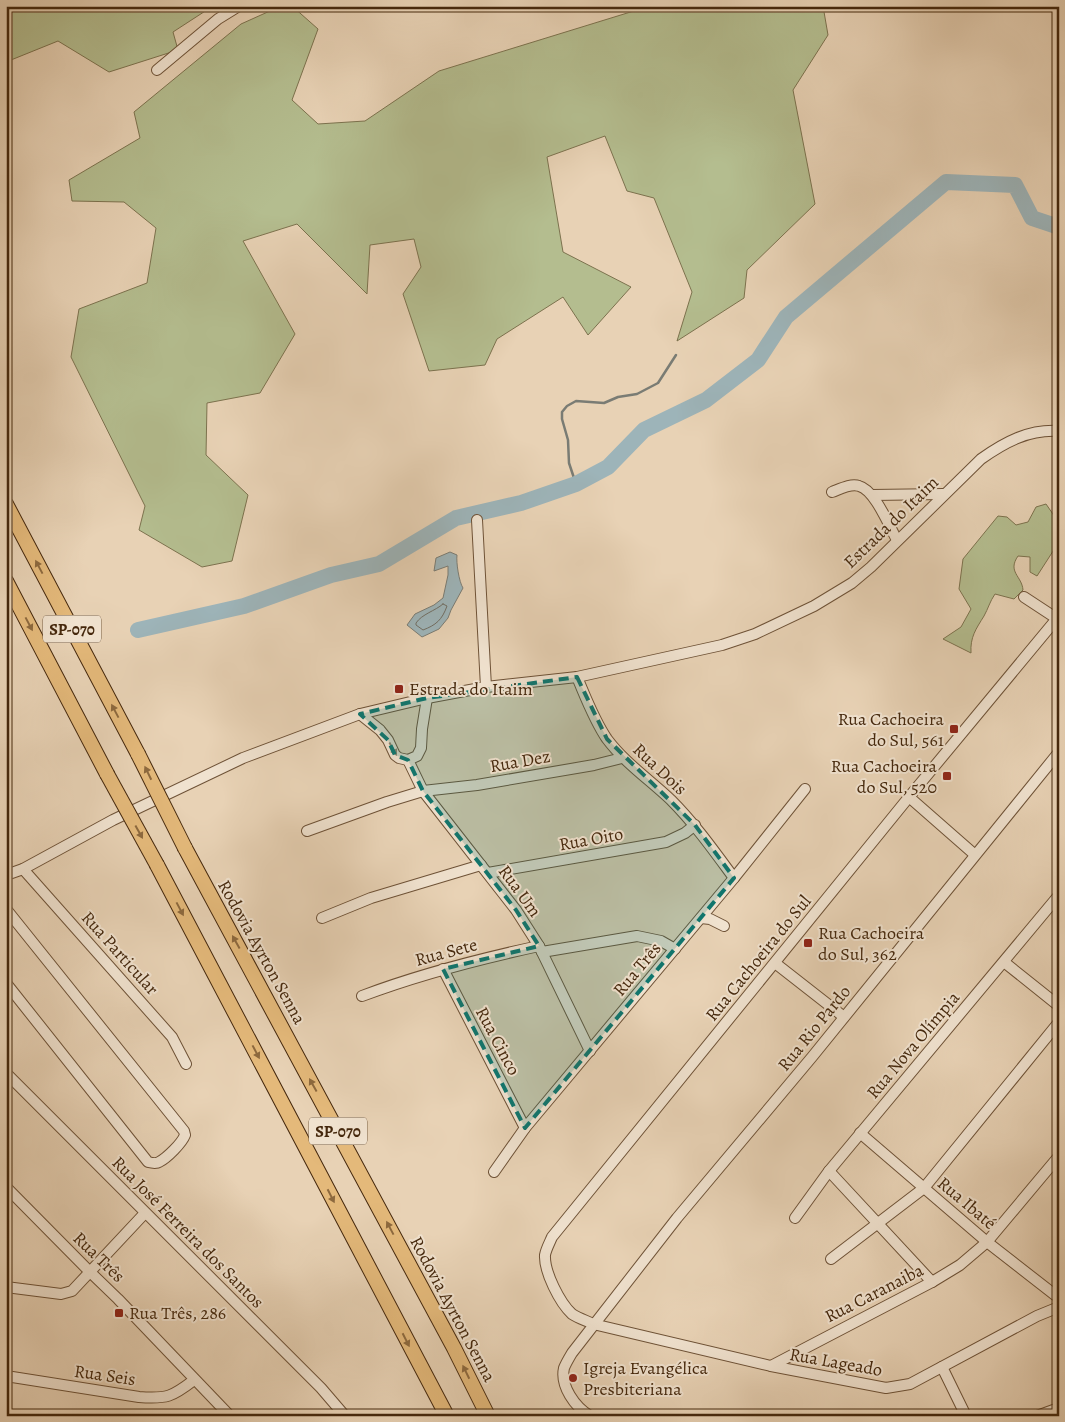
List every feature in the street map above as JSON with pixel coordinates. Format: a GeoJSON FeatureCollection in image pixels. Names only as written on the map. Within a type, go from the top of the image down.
{"type":"FeatureCollection","features":[{"type":"Feature","properties":{"kind":"highway","name":"Rodovia Ayrton Senna"},"geometry":{"type":"LineString","coordinates":[[6,504],[138,754],[185,848],[454,1348],[488,1416]]}},
{"type":"Feature","properties":{"kind":"highway","name":"SP-070"},"geometry":{"type":"LineString","coordinates":[[6,581],[447,1416]]}},
{"type":"Feature","properties":{"kind":"street"},"geometry":{"type":"LineString","coordinates":[[157,70],[218,19],[239,6]]}},
{"type":"Feature","properties":{"kind":"street","name":"Estrada do Itaim"},"geometry":{"type":"LineString","coordinates":[[6,875],[22,869],[113,820],[242,758],[360,714],[426,698],[486,688],[577,677],[722,645],[777,624],[814,606],[852,583],[871,567],[981,459],[1009,441],[1030,434],[1059,430]]}},
{"type":"Feature","properties":{"kind":"street"},"geometry":{"type":"LineString","coordinates":[[832,492],[852,485],[866,488],[872,494],[897,540]]}},
{"type":"Feature","properties":{"kind":"street"},"geometry":{"type":"LineString","coordinates":[[872,494],[944,494]]}},
{"type":"Feature","properties":{"kind":"street"},"geometry":{"type":"LineString","coordinates":[[477,520],[486,688]]}},
{"type":"Feature","properties":{"kind":"street"},"geometry":{"type":"LineString","coordinates":[[1024,597],[1058,618]]}},
{"type":"Feature","properties":{"kind":"street","name":"Rua Cachoeira do Sul"},"geometry":{"type":"LineString","coordinates":[[593,1324],[573,1314],[560,1299],[551,1281],[546,1254],[552,1237],[909,797],[1058,618]]}},
{"type":"Feature","properties":{"kind":"street","name":"Rua Dois"},"geometry":{"type":"LineString","coordinates":[[577,677],[597,724],[622,758],[670,800],[695,825],[734,878]]}},
{"type":"Feature","properties":{"kind":"street"},"geometry":{"type":"LineString","coordinates":[[408,760],[417,756],[421,748],[426,698]]}},
{"type":"Feature","properties":{"kind":"street","name":"Rua Um"},"geometry":{"type":"LineString","coordinates":[[360,714],[380,730],[398,758],[408,760],[423,791],[516,910],[541,949],[590,1051]]}},
{"type":"Feature","properties":{"kind":"street","name":"Rua Rio Pardo"},"geometry":{"type":"LineString","coordinates":[[590,1416],[577,1405],[569,1394],[564,1366],[572,1353],[677,1218],[812,1057],[942,897],[974,854],[1059,752]]}},
{"type":"Feature","properties":{"kind":"street","name":"Rua Dez"},"geometry":{"type":"LineString","coordinates":[[307,831],[423,791],[477,786],[594,765],[622,758]]}},
{"type":"Feature","properties":{"kind":"street","name":"Rua Três"},"geometry":{"type":"LineString","coordinates":[[494,1172],[526,1128],[734,878],[805,789]]}},
{"type":"Feature","properties":{"kind":"street"},"geometry":{"type":"LineString","coordinates":[[909,797],[974,854]]}},
{"type":"Feature","properties":{"kind":"street","name":"Rua Oito"},"geometry":{"type":"LineString","coordinates":[[322,918],[371,898],[485,869],[666,842],[685,833],[695,825]]}},
{"type":"Feature","properties":{"kind":"street","name":"Rua Particular"},"geometry":{"type":"LineString","coordinates":[[22,869],[172,1037],[186,1064]]}},
{"type":"Feature","properties":{"kind":"street","name":"Rua Nova Olímpia"},"geometry":{"type":"LineString","coordinates":[[796,1218],[829,1171],[1059,894]]}},
{"type":"Feature","properties":{"kind":"street"},"geometry":{"type":"LineString","coordinates":[[6,909],[184,1130],[185,1136],[183,1141],[159,1163],[153,1164],[148,1162],[6,983]]}},
{"type":"Feature","properties":{"kind":"street"},"geometry":{"type":"LineString","coordinates":[[701,918],[710,919],[724,926]]}},
{"type":"Feature","properties":{"kind":"street"},"geometry":{"type":"LineString","coordinates":[[541,949],[637,936],[661,941],[675,949]]}},
{"type":"Feature","properties":{"kind":"street","name":"Rua Sete"},"geometry":{"type":"LineString","coordinates":[[362,996],[407,979],[443,969],[541,949]]}},
{"type":"Feature","properties":{"kind":"street"},"geometry":{"type":"LineString","coordinates":[[1004,962],[1059,1006]]}},
{"type":"Feature","properties":{"kind":"street"},"geometry":{"type":"LineString","coordinates":[[775,963],[844,1017]]}},
{"type":"Feature","properties":{"kind":"street","name":"Rua Cinco"},"geometry":{"type":"LineString","coordinates":[[443,969],[526,1128]]}},
{"type":"Feature","properties":{"kind":"street"},"geometry":{"type":"LineString","coordinates":[[831,1259],[924,1188],[1059,1022]]}},
{"type":"Feature","properties":{"kind":"street","name":"Rua José Ferreira dos Santos"},"geometry":{"type":"LineString","coordinates":[[6,1073],[321,1388],[345,1416]]}},
{"type":"Feature","properties":{"kind":"street","name":"Rua Ibaté"},"geometry":{"type":"LineString","coordinates":[[860,1133],[987,1242],[1058,1295]]}},
{"type":"Feature","properties":{"kind":"street","name":"Rua Caranaiba"},"geometry":{"type":"LineString","coordinates":[[771,1366],[932,1282],[960,1265],[987,1242],[1059,1156]]}},
{"type":"Feature","properties":{"kind":"street"},"geometry":{"type":"LineString","coordinates":[[829,1171],[932,1282]]}},
{"type":"Feature","properties":{"kind":"street","name":"Rua Três"},"geometry":{"type":"LineString","coordinates":[[6,1187],[118,1298],[230,1416]]}},
{"type":"Feature","properties":{"kind":"street"},"geometry":{"type":"LineString","coordinates":[[6,1287],[66,1293],[72,1291],[145,1213]]}},
{"type":"Feature","properties":{"kind":"street","name":"Rua Lageado"},"geometry":{"type":"LineString","coordinates":[[593,1324],[771,1366],[886,1388],[910,1384],[1037,1316],[1059,1308]]}},
{"type":"Feature","properties":{"kind":"street"},"geometry":{"type":"LineString","coordinates":[[942,1367],[966,1416]]}},
{"type":"Feature","properties":{"kind":"street","name":"Rua Seis"},"geometry":{"type":"LineString","coordinates":[[6,1376],[158,1398],[176,1394],[194,1380]]}},
{"type":"Feature","properties":{"kind":"street"},"geometry":{"type":"LineString","coordinates":[[1037,1416],[1059,1408]]}},
{"type":"Feature","properties":{"kind":"highlighted area"},"geometry":{"type":"Polygon","coordinates":[[[577,677],[607,739],[695,825],[734,878],[525,1128],[443,969],[539,946],[516,910],[423,791],[408,760],[395,755],[388,740],[360,714],[427,698],[577,677]]]}},
{"type":"Feature","properties":{"kind":"green space"},"geometry":{"type":"Polygon","coordinates":[[[6,6],[213,6],[173,32],[178,50],[109,72],[58,41],[6,62],[6,6]]]}},
{"type":"Feature","properties":{"kind":"green space"},"geometry":{"type":"Polygon","coordinates":[[[281,6],[292,6],[318,29],[292,100],[318,124],[365,121],[439,71],[650,6],[823,6],[828,35],[793,90],[815,204],[747,270],[744,298],[677,341],[692,292],[654,198],[627,191],[605,136],[547,157],[563,252],[631,287],[588,335],[563,297],[497,339],[485,365],[429,371],[403,294],[421,267],[414,239],[370,245],[367,294],[297,224],[243,241],[295,334],[260,393],[207,403],[206,455],[248,495],[232,561],[202,567],[139,530],[145,506],[71,357],[79,309],[147,283],[156,228],[124,202],[72,201],[69,180],[140,138],[134,112],[241,24],[281,6]]]}},
{"type":"Feature","properties":{"kind":"green space"},"geometry":{"type":"Polygon","coordinates":[[[1046,504],[1055,517],[1057,545],[1037,576],[1030,572],[1030,557],[1018,556],[1015,561],[1014,570],[1023,590],[1014,599],[995,594],[974,633],[971,642],[971,653],[943,639],[961,627],[971,609],[959,589],[963,559],[998,516],[1007,517],[1016,525],[1028,522],[1036,507],[1046,504]]]}},
{"type":"Feature","properties":{"kind":"water"},"geometry":{"type":"Polygon","coordinates":[[[450,552],[457,555],[458,572],[463,588],[448,618],[439,629],[422,637],[407,625],[415,614],[434,605],[443,598],[448,566],[434,571],[436,558],[450,552]]]}},
{"type":"Feature","properties":{"kind":"waterway"},"geometry":{"type":"LineString","coordinates":[[138,630],[244,606],[331,575],[379,564],[456,518],[521,503],[576,484],[608,467],[644,430],[706,400],[758,360],[786,317],[946,182],[1015,185],[1032,218],[1059,227]]}},
{"type":"Feature","properties":{"kind":"waterway"},"geometry":{"type":"LineString","coordinates":[[576,484],[569,463],[568,440],[562,412],[567,406],[576,401],[604,403],[618,397],[637,394],[658,383],[676,355]]}},
{"type":"Feature","properties":{"kind":"place","name":"Estrada do Itaim"},"geometry":{"type":"Point","coordinates":[399,689]}},
{"type":"Feature","properties":{"kind":"place","name":"Rua Cachoeira do Sul, 561"},"geometry":{"type":"Point","coordinates":[954,729]}},
{"type":"Feature","properties":{"kind":"place","name":"Rua Cachoeira do Sul, 520"},"geometry":{"type":"Point","coordinates":[947,776]}},
{"type":"Feature","properties":{"kind":"place","name":"Rua Cachoeira do Sul, 362"},"geometry":{"type":"Point","coordinates":[808,943]}},
{"type":"Feature","properties":{"kind":"place","name":"Rua Três, 286"},"geometry":{"type":"Point","coordinates":[119,1313]}},
{"type":"Feature","properties":{"kind":"place","name":"Igreja Evangélica Presbiteriana"},"geometry":{"type":"Point","coordinates":[573,1378]}}]}
